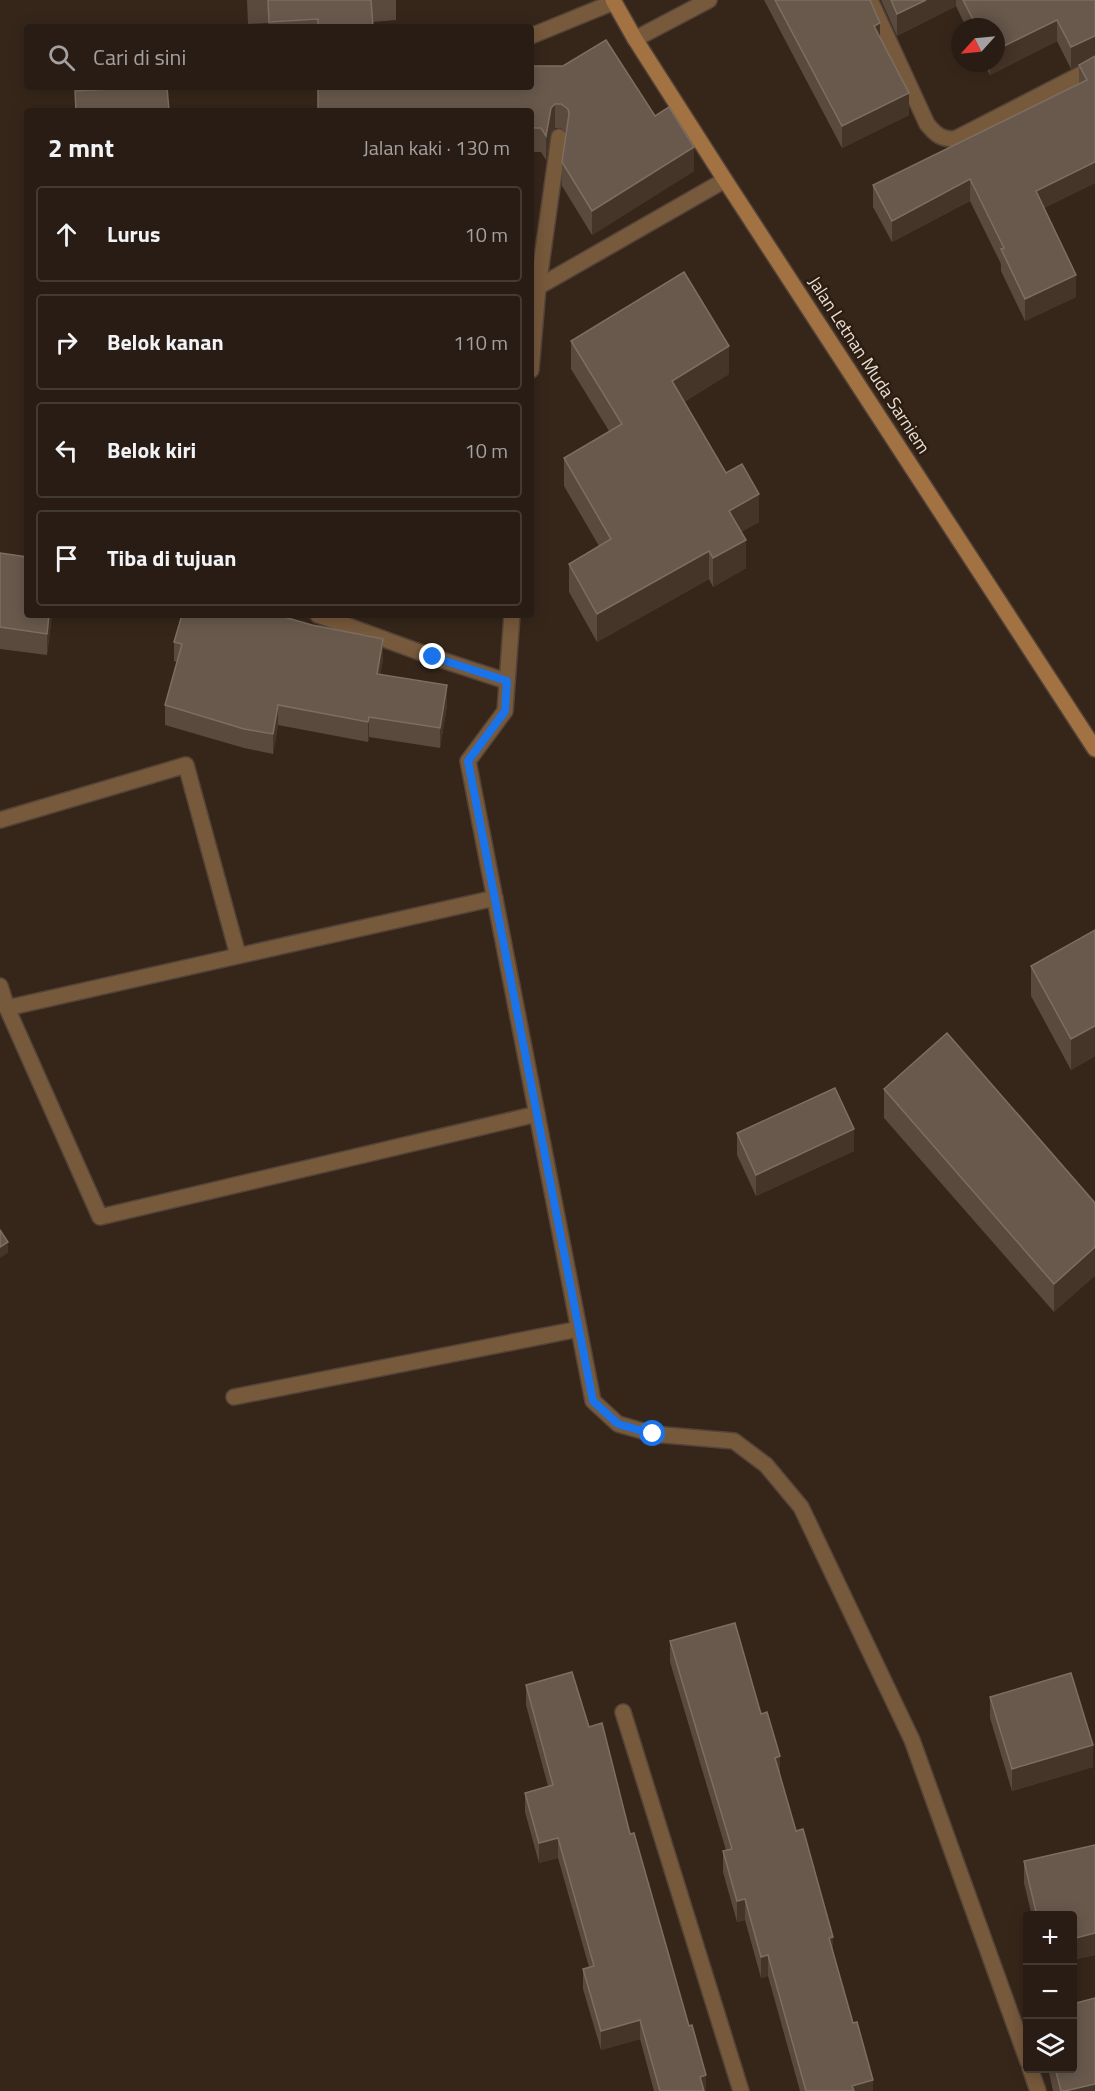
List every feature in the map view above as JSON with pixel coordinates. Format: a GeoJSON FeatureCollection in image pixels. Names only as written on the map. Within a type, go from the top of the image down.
{"type":"FeatureCollection","features":[{"type":"Feature","properties":{"kind":"main road","name":"Jalan Letnan Muda Sarniem"},"geometry":{"type":"LineString","coordinates":[[614,1],[635,39],[725,180],[1095,749]]}},
{"type":"Feature","properties":{"kind":"street"},"geometry":{"type":"LineString","coordinates":[[635,39],[709,0]]}},
{"type":"Feature","properties":{"kind":"street"},"geometry":{"type":"LineString","coordinates":[[870,0],[927,124],[936,135],[945,139],[954,139],[1095,67]]}},
{"type":"Feature","properties":{"kind":"street"},"geometry":{"type":"LineString","coordinates":[[534,35],[614,1]]}},
{"type":"Feature","properties":{"kind":"street"},"geometry":{"type":"LineString","coordinates":[[534,334],[538,287],[559,136]]}},
{"type":"Feature","properties":{"kind":"street"},"geometry":{"type":"LineString","coordinates":[[538,287],[725,180]]}},
{"type":"Feature","properties":{"kind":"street"},"geometry":{"type":"LineString","coordinates":[[326,618],[507,681]]}},
{"type":"Feature","properties":{"kind":"street"},"geometry":{"type":"LineString","coordinates":[[512,618],[505,711],[468,761],[593,1401],[618,1424],[653,1434],[734,1441],[766,1465],[801,1507],[912,1740],[1023,2048]]}},
{"type":"Feature","properties":{"kind":"street"},"geometry":{"type":"LineString","coordinates":[[0,820],[186,765],[238,955]]}},
{"type":"Feature","properties":{"kind":"street"},"geometry":{"type":"LineString","coordinates":[[7,1008],[495,898]]}},
{"type":"Feature","properties":{"kind":"street"},"geometry":{"type":"LineString","coordinates":[[0,986],[7,1008],[100,1217],[537,1114]]}},
{"type":"Feature","properties":{"kind":"street"},"geometry":{"type":"LineString","coordinates":[[234,1397],[579,1329]]}},
{"type":"Feature","properties":{"kind":"street"},"geometry":{"type":"LineString","coordinates":[[623,1712],[741,2091]]}},
{"type":"Feature","properties":{"kind":"street"},"geometry":{"type":"LineString","coordinates":[[1032,2073],[1038,2091]]}},
{"type":"Feature","properties":{"kind":"building"},"geometry":{"type":"Polygon","coordinates":[[[268,0],[371,0],[373,24],[318,24],[318,19],[269,22],[268,0]]]}},
{"type":"Feature","properties":{"kind":"building"},"geometry":{"type":"Polygon","coordinates":[[[775,0],[870,0],[880,23],[874,26],[909,93],[842,126],[775,0]]]}},
{"type":"Feature","properties":{"kind":"building"},"geometry":{"type":"Polygon","coordinates":[[[891,0],[926,0],[897,14],[891,0]]]}},
{"type":"Feature","properties":{"kind":"building"},"geometry":{"type":"Polygon","coordinates":[[[963,0],[1095,0],[1095,36],[1071,47],[1057,20],[1005,46],[1005,18],[972,18],[963,0]]]}},
{"type":"Feature","properties":{"kind":"building"},"geometry":{"type":"Polygon","coordinates":[[[606,40],[655,116],[669,107],[694,147],[592,211],[562,162],[569,114],[568,109],[561,104],[555,104],[551,108],[546,136],[541,128],[534,128],[534,108],[318,108],[318,90],[534,90],[534,66],[563,66],[606,40]]]}},
{"type":"Feature","properties":{"kind":"building"},"geometry":{"type":"Polygon","coordinates":[[[1095,56],[1095,162],[1036,191],[1076,275],[1025,299],[1001,249],[1004,248],[970,179],[892,221],[873,185],[1087,80],[1079,65],[1095,56]]]}},
{"type":"Feature","properties":{"kind":"building"},"geometry":{"type":"Polygon","coordinates":[[[167,90],[169,108],[76,108],[75,91],[167,90]]]}},
{"type":"Feature","properties":{"kind":"building"},"geometry":{"type":"Polygon","coordinates":[[[684,272],[729,346],[672,381],[726,473],[742,464],[759,494],[729,511],[746,540],[713,558],[709,551],[597,614],[569,564],[611,539],[564,458],[622,424],[571,341],[684,272]]]}},
{"type":"Feature","properties":{"kind":"building"},"geometry":{"type":"Polygon","coordinates":[[[0,553],[24,557],[24,618],[49,618],[47,634],[0,627],[0,553]]]}},
{"type":"Feature","properties":{"kind":"building"},"geometry":{"type":"Polygon","coordinates":[[[181,618],[288,618],[383,639],[377,674],[447,685],[440,728],[369,717],[368,722],[278,705],[273,734],[244,729],[165,705],[182,644],[174,642],[181,618]]]}},
{"type":"Feature","properties":{"kind":"building"},"geometry":{"type":"Polygon","coordinates":[[[1095,930],[1095,1026],[1071,1039],[1031,966],[1095,930]]]}},
{"type":"Feature","properties":{"kind":"building"},"geometry":{"type":"Polygon","coordinates":[[[947,1033],[1095,1203],[1095,1247],[1054,1284],[884,1089],[947,1033]]]}},
{"type":"Feature","properties":{"kind":"building"},"geometry":{"type":"Polygon","coordinates":[[[835,1088],[854,1129],[756,1175],[737,1133],[835,1088]]]}},
{"type":"Feature","properties":{"kind":"building"},"geometry":{"type":"Polygon","coordinates":[[[0,1230],[8,1242],[0,1247],[0,1230]]]}},
{"type":"Feature","properties":{"kind":"building"},"geometry":{"type":"Polygon","coordinates":[[[735,1623],[761,1714],[767,1712],[780,1756],[775,1758],[796,1831],[803,1829],[833,1937],[829,1938],[853,2023],[857,2022],[873,2080],[852,2086],[854,2091],[806,2091],[768,1955],[761,1957],[745,1899],[737,1901],[723,1851],[732,1849],[670,1641],[735,1623]]]}},
{"type":"Feature","properties":{"kind":"building"},"geometry":{"type":"Polygon","coordinates":[[[572,1672],[589,1727],[602,1723],[630,1834],[634,1833],[689,2026],[692,2025],[706,2075],[700,2077],[704,2091],[660,2091],[640,2020],[601,2031],[583,1969],[594,1966],[558,1838],[539,1843],[525,1793],[553,1785],[526,1685],[572,1672]]]}},
{"type":"Feature","properties":{"kind":"building"},"geometry":{"type":"Polygon","coordinates":[[[1071,1673],[1093,1745],[1012,1769],[990,1697],[1071,1673]]]}},
{"type":"Feature","properties":{"kind":"building"},"geometry":{"type":"Polygon","coordinates":[[[1095,1845],[1095,1933],[1077,1938],[1077,1911],[1036,1911],[1024,1861],[1095,1845]]]}},
{"type":"Feature","properties":{"kind":"building"},"geometry":{"type":"Polygon","coordinates":[[[1095,1998],[1095,2084],[1061,2091],[1056,2073],[1077,2073],[1077,2003],[1095,1998]]]}},
{"type":"Feature","properties":{"kind":"route"},"geometry":{"type":"LineString","coordinates":[[433,657],[507,681],[505,711],[468,761],[593,1401],[618,1424],[653,1434]]}}]}
